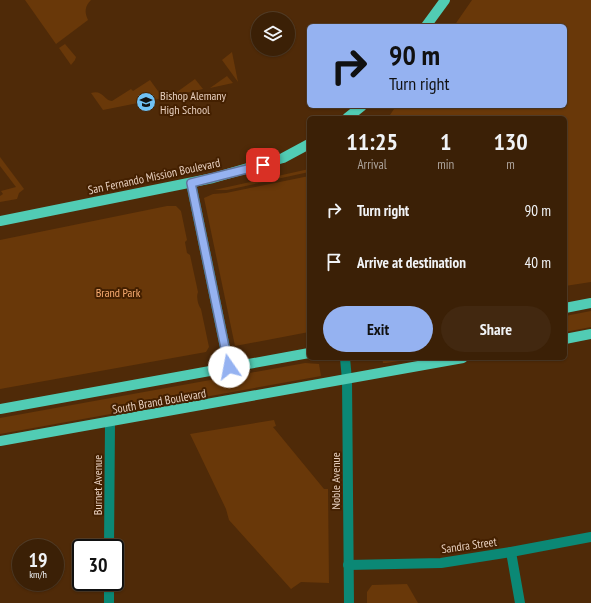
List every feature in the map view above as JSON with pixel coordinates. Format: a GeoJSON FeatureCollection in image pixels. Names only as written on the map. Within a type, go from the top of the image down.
{"type":"FeatureCollection","features":[{"type":"Feature","properties":{"kind":"main road"},"geometry":{"type":"LineString","coordinates":[[427,24],[445,0]]}},
{"type":"Feature","properties":{"kind":"main road"},"geometry":{"type":"LineString","coordinates":[[350,116],[360,108]]}},
{"type":"Feature","properties":{"kind":"main road","name":"San Fernando Mission Boulevard"},"geometry":{"type":"LineString","coordinates":[[0,221],[191,183],[263,165],[283,158],[307,145]]}},
{"type":"Feature","properties":{"kind":"main road"},"geometry":{"type":"LineString","coordinates":[[567,308],[591,303]]}},
{"type":"Feature","properties":{"kind":"main road"},"geometry":{"type":"LineString","coordinates":[[567,339],[591,334]]}},
{"type":"Feature","properties":{"kind":"main road","name":"South Brand Boulevard"},"geometry":{"type":"LineString","coordinates":[[0,409],[307,353]]}},
{"type":"Feature","properties":{"kind":"main road","name":"South Brand Boulevard"},"geometry":{"type":"LineString","coordinates":[[0,442],[452,360]]}},
{"type":"Feature","properties":{"kind":"street"},"geometry":{"type":"LineString","coordinates":[[191,183],[229,367]]}},
{"type":"Feature","properties":{"kind":"street","name":"Noble Avenue"},"geometry":{"type":"LineString","coordinates":[[345,360],[347,380],[349,603]]}},
{"type":"Feature","properties":{"kind":"street","name":"Burnet Avenue"},"geometry":{"type":"LineString","coordinates":[[109,539],[110,423]]}},
{"type":"Feature","properties":{"kind":"street","name":"Sandra Street"},"geometry":{"type":"LineString","coordinates":[[348,565],[441,562],[511,552],[591,537]]}},
{"type":"Feature","properties":{"kind":"street"},"geometry":{"type":"LineString","coordinates":[[511,552],[520,603]]}},
{"type":"Feature","properties":{"kind":"street"},"geometry":{"type":"LineString","coordinates":[[109,591],[109,603]]}},
{"type":"Feature","properties":{"kind":"green space"},"geometry":{"type":"Polygon","coordinates":[[[25,0],[91,0],[86,9],[88,20],[56,44],[25,0]]]}},
{"type":"Feature","properties":{"kind":"green space"},"geometry":{"type":"Polygon","coordinates":[[[472,0],[591,0],[591,282],[567,286],[567,116],[389,116],[395,108],[567,108],[567,24],[455,24],[472,0]]]}},
{"type":"Feature","properties":{"kind":"green space"},"geometry":{"type":"Polygon","coordinates":[[[65,44],[76,57],[71,65],[59,48],[65,44]]]}},
{"type":"Feature","properties":{"kind":"green space"},"geometry":{"type":"Polygon","coordinates":[[[232,52],[238,82],[222,60],[232,52]]]}},
{"type":"Feature","properties":{"kind":"green space"},"geometry":{"type":"Polygon","coordinates":[[[227,76],[233,83],[210,88],[227,76]]]}},
{"type":"Feature","properties":{"kind":"green space"},"geometry":{"type":"Polygon","coordinates":[[[195,79],[203,89],[176,95],[177,92],[195,79]]]}},
{"type":"Feature","properties":{"kind":"green space"},"geometry":{"type":"Polygon","coordinates":[[[150,80],[163,98],[103,110],[91,93],[98,92],[112,101],[131,89],[133,91],[150,80]]]}},
{"type":"Feature","properties":{"kind":"green space"},"geometry":{"type":"Polygon","coordinates":[[[0,157],[24,189],[19,193],[17,199],[0,202],[0,196],[3,194],[1,191],[16,187],[0,166],[0,157]]]}},
{"type":"Feature","properties":{"kind":"green space"},"geometry":{"type":"Polygon","coordinates":[[[307,169],[307,172],[227,190],[214,190],[307,169]]]}},
{"type":"Feature","properties":{"kind":"green space"},"geometry":{"type":"Polygon","coordinates":[[[307,176],[307,332],[235,346],[204,198],[213,194],[226,193],[307,176]]]}},
{"type":"Feature","properties":{"kind":"green space","name":"Brand Park"},"geometry":{"type":"Polygon","coordinates":[[[167,206],[176,206],[181,211],[187,240],[185,242],[187,253],[190,255],[198,292],[198,301],[209,347],[206,352],[0,389],[0,240],[167,206]]]}},
{"type":"Feature","properties":{"kind":"green space"},"geometry":{"type":"Polygon","coordinates":[[[591,311],[591,327],[567,332],[567,316],[591,311]]]}},
{"type":"Feature","properties":{"kind":"green space"},"geometry":{"type":"Polygon","coordinates":[[[382,360],[406,360],[386,363],[383,363],[382,360]]]}},
{"type":"Feature","properties":{"kind":"green space"},"geometry":{"type":"Polygon","coordinates":[[[305,363],[319,364],[321,376],[0,434],[0,418],[305,363]]]}},
{"type":"Feature","properties":{"kind":"green space"},"geometry":{"type":"Polygon","coordinates":[[[274,420],[276,426],[273,427],[324,489],[328,489],[329,583],[301,582],[291,589],[229,520],[226,509],[190,434],[274,420]]]}},
{"type":"Feature","properties":{"kind":"green space"},"geometry":{"type":"Polygon","coordinates":[[[407,584],[418,603],[367,603],[367,592],[372,585],[407,584]]]}},
{"type":"Feature","properties":{"kind":"place","name":"Bishop Alemany High School"},"geometry":{"type":"Point","coordinates":[146,102]}},
{"type":"Feature","properties":{"kind":"route"},"geometry":{"type":"LineString","coordinates":[[229,367],[191,183],[263,165]]}}]}
